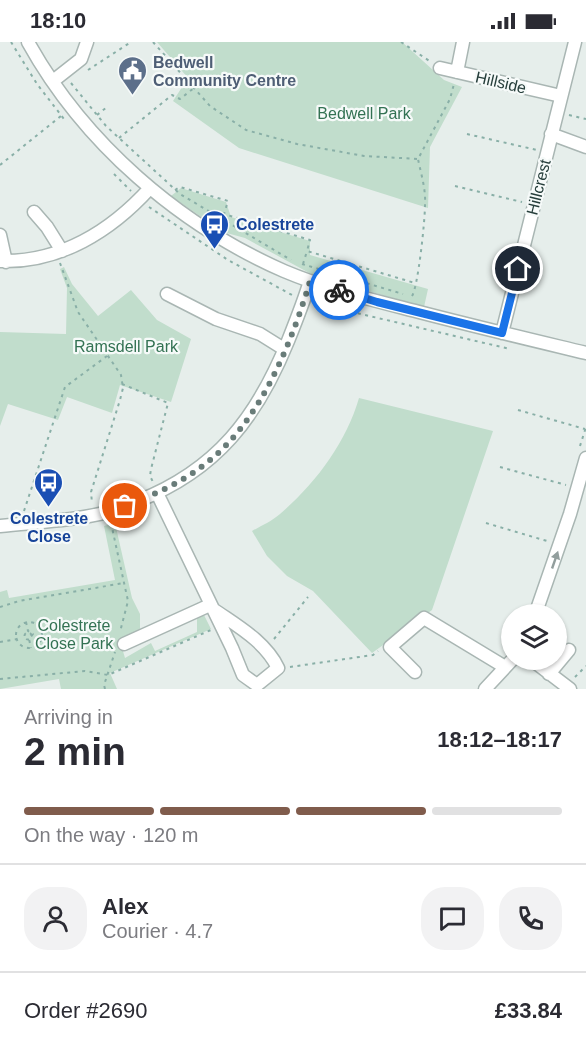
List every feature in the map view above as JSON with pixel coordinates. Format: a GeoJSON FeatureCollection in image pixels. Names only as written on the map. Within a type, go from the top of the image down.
{"type":"FeatureCollection","features":[{"type":"Feature","properties":{"kind":"street"},"geometry":{"type":"LineString","coordinates":[[28,42],[58,77],[90,128],[150,188],[207,229],[283,270],[310,281],[377,302],[586,353]]}},
{"type":"Feature","properties":{"kind":"street"},"geometry":{"type":"LineString","coordinates":[[58,77],[81,59],[87,42]]}},
{"type":"Feature","properties":{"kind":"street"},"geometry":{"type":"LineString","coordinates":[[457,72],[463,42]]}},
{"type":"Feature","properties":{"kind":"street","name":"Hillcrest"},"geometry":{"type":"LineString","coordinates":[[502,333],[575,42]]}},
{"type":"Feature","properties":{"kind":"street","name":"Hillside"},"geometry":{"type":"LineString","coordinates":[[440,68],[561,96]]}},
{"type":"Feature","properties":{"kind":"street"},"geometry":{"type":"LineString","coordinates":[[551,134],[586,147]]}},
{"type":"Feature","properties":{"kind":"street"},"geometry":{"type":"LineString","coordinates":[[0,235],[3,262],[28,260],[59,252],[104,229],[127,212],[150,188]]}},
{"type":"Feature","properties":{"kind":"street"},"geometry":{"type":"LineString","coordinates":[[34,212],[47,227],[59,252]]}},
{"type":"Feature","properties":{"kind":"street"},"geometry":{"type":"LineString","coordinates":[[0,526],[109,512],[157,493],[212,459],[242,426],[260,400],[284,349],[310,281]]}},
{"type":"Feature","properties":{"kind":"street"},"geometry":{"type":"LineString","coordinates":[[166,294],[216,319],[260,334],[284,349]]}},
{"type":"Feature","properties":{"kind":"street"},"geometry":{"type":"LineString","coordinates":[[539,604],[570,514],[586,458]]}},
{"type":"Feature","properties":{"kind":"street"},"geometry":{"type":"LineString","coordinates":[[157,493],[243,675],[257,685],[278,668],[266,649],[211,607]]}},
{"type":"Feature","properties":{"kind":"street"},"geometry":{"type":"LineString","coordinates":[[120,640],[211,607]]}},
{"type":"Feature","properties":{"kind":"street"},"geometry":{"type":"LineString","coordinates":[[415,672],[390,647],[424,618],[501,660]]}},
{"type":"Feature","properties":{"kind":"street"},"geometry":{"type":"LineString","coordinates":[[549,674],[569,650]]}},
{"type":"Feature","properties":{"kind":"street"},"geometry":{"type":"LineString","coordinates":[[485,689],[502,670]]}},
{"type":"Feature","properties":{"kind":"street"},"geometry":{"type":"LineString","coordinates":[[544,670],[570,689]]}},
{"type":"Feature","properties":{"kind":"path"},"geometry":{"type":"LineString","coordinates":[[88,71],[131,42]]}},
{"type":"Feature","properties":{"kind":"path"},"geometry":{"type":"LineString","coordinates":[[153,42],[210,105],[246,130],[297,144],[364,156],[418,159]]}},
{"type":"Feature","properties":{"kind":"path"},"geometry":{"type":"LineString","coordinates":[[400,42],[440,68]]}},
{"type":"Feature","properties":{"kind":"path"},"geometry":{"type":"LineString","coordinates":[[58,77],[119,138],[176,190],[294,261],[413,297],[426,205],[418,159],[450,99],[457,72]]}},
{"type":"Feature","properties":{"kind":"path"},"geometry":{"type":"LineString","coordinates":[[119,138],[172,95],[180,99],[194,88]]}},
{"type":"Feature","properties":{"kind":"path"},"geometry":{"type":"LineString","coordinates":[[97,115],[107,107]]}},
{"type":"Feature","properties":{"kind":"path"},"geometry":{"type":"LineString","coordinates":[[557,111],[586,119]]}},
{"type":"Feature","properties":{"kind":"path"},"geometry":{"type":"LineString","coordinates":[[0,165],[61,116]]}},
{"type":"Feature","properties":{"kind":"path"},"geometry":{"type":"LineString","coordinates":[[467,134],[547,152]]}},
{"type":"Feature","properties":{"kind":"path"},"geometry":{"type":"LineString","coordinates":[[455,186],[534,205]]}},
{"type":"Feature","properties":{"kind":"path"},"geometry":{"type":"LineString","coordinates":[[176,190],[180,187],[228,201],[223,219]]}},
{"type":"Feature","properties":{"kind":"path"},"geometry":{"type":"LineString","coordinates":[[224,214],[310,240],[303,264]]}},
{"type":"Feature","properties":{"kind":"path"},"geometry":{"type":"LineString","coordinates":[[307,250],[415,284]]}},
{"type":"Feature","properties":{"kind":"path"},"geometry":{"type":"LineString","coordinates":[[59,252],[78,312],[122,375],[120,400],[91,492],[94,515]]}},
{"type":"Feature","properties":{"kind":"path"},"geometry":{"type":"LineString","coordinates":[[24,523],[25,508],[64,387],[107,356]]}},
{"type":"Feature","properties":{"kind":"path"},"geometry":{"type":"LineString","coordinates":[[122,384],[168,403],[150,476],[157,493]]}},
{"type":"Feature","properties":{"kind":"path"},"geometry":{"type":"LineString","coordinates":[[518,411],[585,429]]}},
{"type":"Feature","properties":{"kind":"path"},"geometry":{"type":"LineString","coordinates":[[500,467],[569,486]]}},
{"type":"Feature","properties":{"kind":"path"},"geometry":{"type":"LineString","coordinates":[[105,689],[104,685],[120,640],[128,601],[109,512]]}},
{"type":"Feature","properties":{"kind":"path"},"geometry":{"type":"LineString","coordinates":[[486,523],[552,543]]}},
{"type":"Feature","properties":{"kind":"path"},"geometry":{"type":"LineString","coordinates":[[0,607],[19,601],[124,583]]}},
{"type":"Feature","properties":{"kind":"path"},"geometry":{"type":"LineString","coordinates":[[266,649],[308,597]]}},
{"type":"Feature","properties":{"kind":"path"},"geometry":{"type":"LineString","coordinates":[[26,622],[28,632]]}},
{"type":"Feature","properties":{"kind":"path"},"geometry":{"type":"LineString","coordinates":[[26,622],[36,623],[42,630],[41,642],[31,648],[23,647],[16,639],[17,629],[26,622]]}},
{"type":"Feature","properties":{"kind":"path"},"geometry":{"type":"LineString","coordinates":[[0,680],[85,671],[108,675],[216,628]]}},
{"type":"Feature","properties":{"kind":"path"},"geometry":{"type":"LineString","coordinates":[[28,632],[24,635],[25,639],[29,639]]}},
{"type":"Feature","properties":{"kind":"path"},"geometry":{"type":"LineString","coordinates":[[28,632],[33,634],[29,639]]}},
{"type":"Feature","properties":{"kind":"path"},"geometry":{"type":"LineString","coordinates":[[0,642],[16,639]]}},
{"type":"Feature","properties":{"kind":"path"},"geometry":{"type":"LineString","coordinates":[[29,639],[31,648]]}},
{"type":"Feature","properties":{"kind":"path"},"geometry":{"type":"LineString","coordinates":[[278,668],[373,655],[390,647]]}},
{"type":"Feature","properties":{"kind":"green space","name":"Bedwell Park"},"geometry":{"type":"Polygon","coordinates":[[[157,42],[402,42],[444,80],[462,87],[430,147],[428,208],[239,148],[173,101],[188,78],[157,42]]]}},
{"type":"Feature","properties":{"kind":"green space"},"geometry":{"type":"Polygon","coordinates":[[[181,188],[226,202],[231,217],[310,241],[310,255],[428,289],[424,307],[313,275],[245,238],[223,232],[171,196],[181,188]]]}},
{"type":"Feature","properties":{"kind":"green space","name":"Ramsdell Park"},"geometry":{"type":"Polygon","coordinates":[[[64,267],[72,284],[98,316],[131,290],[157,320],[191,339],[171,402],[120,385],[112,413],[67,397],[58,420],[8,404],[0,426],[0,332],[66,334],[67,288],[60,269],[64,267]]]}},
{"type":"Feature","properties":{"kind":"green space"},"geometry":{"type":"Polygon","coordinates":[[[359,398],[493,431],[432,610],[372,653],[313,591],[287,576],[267,556],[252,531],[280,514],[317,476],[338,447],[359,398]]]}},
{"type":"Feature","properties":{"kind":"green space","name":"Colestrete Close Park"},"geometry":{"type":"Polygon","coordinates":[[[115,523],[132,598],[140,614],[140,632],[120,641],[125,658],[151,643],[155,651],[197,632],[197,617],[204,615],[211,629],[110,673],[117,689],[61,689],[59,679],[0,689],[0,592],[7,590],[9,598],[115,580],[104,526],[115,523]]]}},
{"type":"Feature","properties":{"kind":"way so far"},"geometry":{"type":"LineString","coordinates":[[125,506],[175,484],[212,459],[227,444],[260,400],[272,377],[310,281],[339,290]]}},
{"type":"Feature","properties":{"kind":"place","name":"Bedwell Community Centre"},"geometry":{"type":"Point","coordinates":[132,96]}},
{"type":"Feature","properties":{"kind":"place","name":"Colestrete"},"geometry":{"type":"Point","coordinates":[215,250]}},
{"type":"Feature","properties":{"kind":"place","name":"Colestrete Close"},"geometry":{"type":"Point","coordinates":[49,508]}},
{"type":"Feature","properties":{"kind":"route"},"geometry":{"type":"LineString","coordinates":[[339,290],[377,302],[502,333],[518,269]]}}]}
